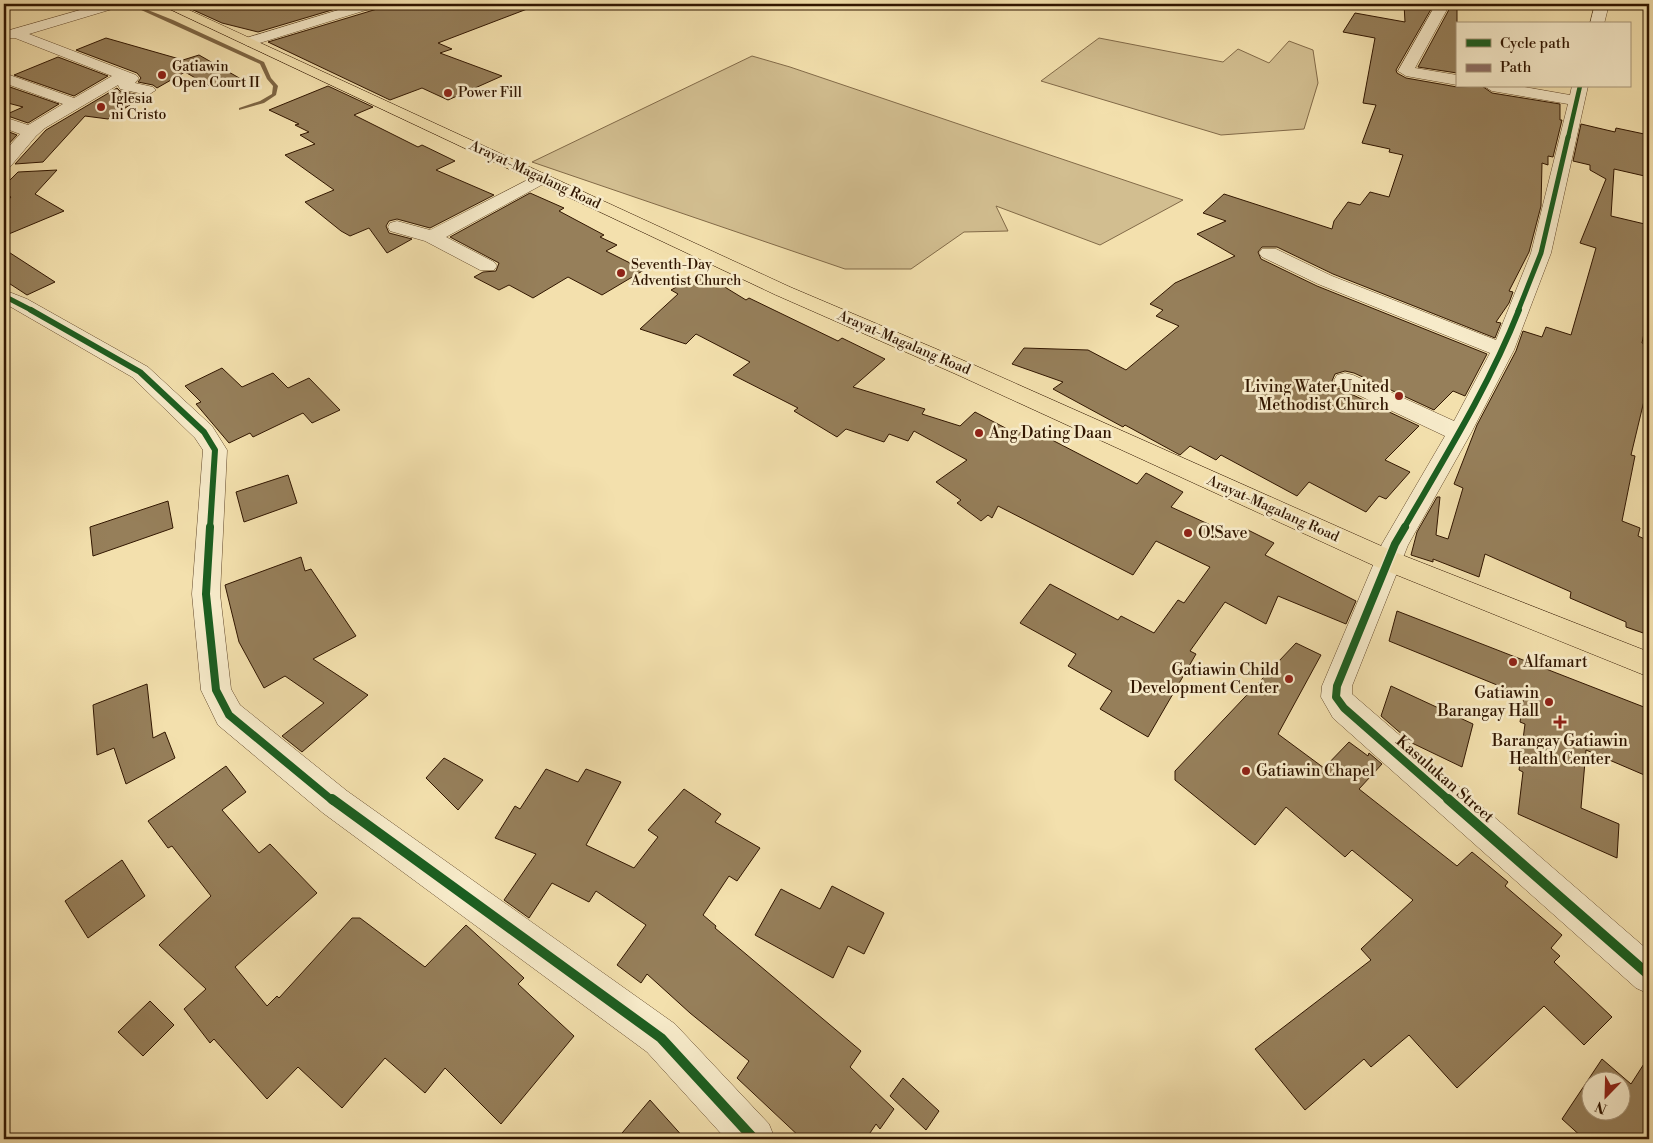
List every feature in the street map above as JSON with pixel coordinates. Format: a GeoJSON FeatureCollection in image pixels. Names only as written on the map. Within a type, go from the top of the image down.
{"type":"FeatureCollection","features":[{"type":"Feature","properties":{"kind":"main road","name":"Arayat-Magalang Road"},"geometry":{"type":"LineString","coordinates":[[166,4],[783,291],[966,370],[1387,560],[1649,665]]}},
{"type":"Feature","properties":{"kind":"street"},"geometry":{"type":"LineString","coordinates":[[248,42],[371,4]]}},
{"type":"Feature","properties":{"kind":"street"},"geometry":{"type":"LineString","coordinates":[[1443,4],[1406,71],[1456,80]]}},
{"type":"Feature","properties":{"kind":"street"},"geometry":{"type":"LineString","coordinates":[[1597,22],[1602,4]]}},
{"type":"Feature","properties":{"kind":"street"},"geometry":{"type":"LineString","coordinates":[[10,35],[111,5]]}},
{"type":"Feature","properties":{"kind":"street"},"geometry":{"type":"LineString","coordinates":[[10,35],[124,74],[132,80],[125,86],[148,90]]}},
{"type":"Feature","properties":{"kind":"street"},"geometry":{"type":"LineString","coordinates":[[4,163],[30,132],[74,103],[124,74]]}},
{"type":"Feature","properties":{"kind":"street"},"geometry":{"type":"LineString","coordinates":[[4,78],[74,103]]}},
{"type":"Feature","properties":{"kind":"street"},"geometry":{"type":"LineString","coordinates":[[1387,560],[1459,433],[1503,350],[1541,253],[1577,94],[1513,88]]}},
{"type":"Feature","properties":{"kind":"street"},"geometry":{"type":"LineString","coordinates":[[4,122],[30,132]]}},
{"type":"Feature","properties":{"kind":"street"},"geometry":{"type":"LineString","coordinates":[[432,237],[541,178]]}},
{"type":"Feature","properties":{"kind":"street"},"geometry":{"type":"LineString","coordinates":[[397,227],[432,237],[487,266]]}},
{"type":"Feature","properties":{"kind":"street"},"geometry":{"type":"LineString","coordinates":[[1269,253],[1325,280],[1503,350]]}},
{"type":"Feature","properties":{"kind":"street"},"geometry":{"type":"LineString","coordinates":[[4,296],[20,303],[140,372],[204,432],[215,450],[206,594],[216,690],[229,715],[335,802],[661,1038],[754,1139]]}},
{"type":"Feature","properties":{"kind":"street"},"geometry":{"type":"LineString","coordinates":[[1345,380],[1459,433]]}},
{"type":"Feature","properties":{"kind":"street","name":"Kasulukan Street"},"geometry":{"type":"LineString","coordinates":[[1387,560],[1337,686],[1336,697],[1344,708],[1649,975]]}},
{"type":"Feature","properties":{"kind":"shaded area"},"geometry":{"type":"Polygon","coordinates":[[[1099,38],[1223,62],[1238,49],[1269,63],[1289,41],[1313,50],[1318,83],[1304,129],[1221,135],[1041,81],[1099,38]]]}},
{"type":"Feature","properties":{"kind":"shaded area"},"geometry":{"type":"Polygon","coordinates":[[[752,56],[790,67],[1183,200],[1100,245],[996,206],[1008,231],[964,232],[911,269],[845,269],[532,162],[752,56]]]}},
{"type":"Feature","properties":{"kind":"building"},"geometry":{"type":"Polygon","coordinates":[[[180,4],[352,4],[258,32],[222,23],[180,4]]]}},
{"type":"Feature","properties":{"kind":"building"},"geometry":{"type":"Polygon","coordinates":[[[380,4],[535,4],[535,6],[438,43],[452,49],[440,53],[502,76],[448,100],[422,88],[390,100],[268,42],[377,9],[380,4]]]}},
{"type":"Feature","properties":{"kind":"building"},"geometry":{"type":"Polygon","coordinates":[[[1404,4],[1434,4],[1396,70],[1397,73],[1406,78],[1456,88],[1485,88],[1492,93],[1560,104],[1560,120],[1562,120],[1553,157],[1548,156],[1548,165],[1542,163],[1541,206],[1529,252],[1509,291],[1513,292],[1509,303],[1496,322],[1501,323],[1495,338],[1333,274],[1277,247],[1262,247],[1258,252],[1261,259],[1317,286],[1487,354],[1465,396],[1453,391],[1434,410],[1354,373],[1345,371],[1335,374],[1332,381],[1336,387],[1419,426],[1385,460],[1410,472],[1386,499],[1379,496],[1366,512],[1309,482],[1297,496],[1221,455],[1216,460],[1190,446],[1180,455],[1053,389],[1063,382],[1012,364],[1024,348],[1088,350],[1126,370],[1179,326],[1156,316],[1163,310],[1150,304],[1175,283],[1235,256],[1197,234],[1226,221],[1203,213],[1224,194],[1332,229],[1334,221],[1348,202],[1360,205],[1370,192],[1389,197],[1403,155],[1389,152],[1390,149],[1362,143],[1376,105],[1363,103],[1375,38],[1343,32],[1355,13],[1405,22],[1404,4]]]}},
{"type":"Feature","properties":{"kind":"building"},"geometry":{"type":"Polygon","coordinates":[[[1452,4],[1457,4],[1456,73],[1418,67],[1452,4]]]}},
{"type":"Feature","properties":{"kind":"building"},"geometry":{"type":"Polygon","coordinates":[[[106,38],[183,60],[199,55],[241,79],[213,88],[185,72],[157,88],[153,85],[138,82],[141,78],[137,73],[76,50],[106,38]]]}},
{"type":"Feature","properties":{"kind":"building"},"geometry":{"type":"Polygon","coordinates":[[[58,57],[108,76],[74,96],[14,75],[58,57]]]}},
{"type":"Feature","properties":{"kind":"building"},"geometry":{"type":"Polygon","coordinates":[[[4,85],[59,104],[28,123],[5,115],[23,107],[4,102],[4,85]]]}},
{"type":"Feature","properties":{"kind":"building"},"geometry":{"type":"Polygon","coordinates":[[[328,86],[373,107],[354,115],[418,147],[422,145],[455,161],[436,170],[494,195],[430,228],[397,219],[389,221],[386,226],[389,233],[412,239],[387,253],[369,228],[350,236],[341,231],[305,202],[334,190],[285,155],[315,144],[300,135],[309,132],[295,125],[299,124],[269,110],[328,86]]]}},
{"type":"Feature","properties":{"kind":"building"},"geometry":{"type":"Polygon","coordinates":[[[117,88],[120,91],[144,96],[108,119],[85,116],[43,162],[15,164],[46,130],[117,88]]]}},
{"type":"Feature","properties":{"kind":"building"},"geometry":{"type":"Polygon","coordinates":[[[1581,124],[1615,132],[1616,128],[1649,135],[1649,177],[1614,169],[1611,216],[1649,225],[1649,309],[1642,343],[1649,344],[1649,380],[1631,455],[1635,456],[1622,521],[1640,528],[1638,536],[1649,541],[1649,635],[1626,627],[1626,622],[1570,598],[1571,592],[1485,554],[1479,577],[1433,559],[1433,562],[1411,555],[1417,532],[1437,497],[1440,497],[1436,535],[1448,539],[1463,488],[1454,484],[1477,425],[1516,351],[1523,331],[1542,337],[1546,327],[1571,335],[1596,248],[1580,243],[1606,179],[1590,170],[1590,165],[1573,161],[1581,124]]]}},
{"type":"Feature","properties":{"kind":"building"},"geometry":{"type":"Polygon","coordinates":[[[4,130],[17,135],[4,149],[4,130]]]}},
{"type":"Feature","properties":{"kind":"building"},"geometry":{"type":"Polygon","coordinates":[[[57,170],[35,194],[64,211],[4,236],[4,205],[11,197],[4,193],[4,186],[18,172],[57,170]]]}},
{"type":"Feature","properties":{"kind":"building"},"geometry":{"type":"Polygon","coordinates":[[[530,193],[564,208],[559,211],[604,235],[600,237],[617,245],[606,251],[644,270],[602,295],[568,277],[533,298],[509,285],[499,290],[474,277],[483,272],[496,271],[499,263],[450,237],[530,193]]]}},
{"type":"Feature","properties":{"kind":"building"},"geometry":{"type":"Polygon","coordinates":[[[4,249],[55,282],[27,295],[4,280],[4,249]]]}},
{"type":"Feature","properties":{"kind":"building"},"geometry":{"type":"Polygon","coordinates":[[[699,275],[708,280],[710,278],[746,300],[749,298],[838,341],[842,338],[885,359],[853,387],[925,409],[922,414],[960,426],[975,412],[1013,432],[1015,430],[1020,433],[1027,427],[1137,484],[1146,473],[1183,492],[1171,507],[1239,538],[1246,529],[1274,543],[1265,555],[1356,601],[1346,624],[1278,596],[1266,624],[1225,602],[1190,651],[1196,654],[1148,737],[1100,709],[1112,691],[1068,666],[1076,654],[1020,623],[1050,584],[1118,620],[1121,616],[1154,633],[1178,600],[1184,603],[1210,567],[1156,541],[1133,575],[998,506],[992,518],[988,515],[981,521],[957,503],[961,500],[936,482],[967,460],[914,431],[908,441],[889,434],[884,442],[846,429],[837,437],[794,411],[798,408],[733,375],[750,362],[696,334],[686,344],[640,329],[678,294],[671,290],[699,275]]]}},
{"type":"Feature","properties":{"kind":"building"},"geometry":{"type":"Polygon","coordinates":[[[222,368],[242,387],[273,373],[288,388],[309,378],[340,410],[312,423],[303,413],[253,437],[250,433],[229,443],[196,404],[201,402],[185,386],[222,368]]]}},
{"type":"Feature","properties":{"kind":"building"},"geometry":{"type":"Polygon","coordinates":[[[288,475],[297,503],[244,522],[236,492],[288,475]]]}},
{"type":"Feature","properties":{"kind":"building"},"geometry":{"type":"Polygon","coordinates":[[[168,501],[173,528],[93,556],[90,527],[168,501]]]}},
{"type":"Feature","properties":{"kind":"building"},"geometry":{"type":"Polygon","coordinates":[[[301,557],[305,571],[311,569],[356,636],[313,659],[368,695],[302,752],[282,736],[324,703],[285,676],[264,688],[239,642],[225,585],[301,557]]]}},
{"type":"Feature","properties":{"kind":"building"},"geometry":{"type":"Polygon","coordinates":[[[1397,611],[1649,709],[1649,777],[1586,750],[1581,808],[1619,824],[1617,858],[1518,814],[1523,772],[1519,770],[1525,724],[1520,722],[1524,696],[1389,641],[1397,611]]]}},
{"type":"Feature","properties":{"kind":"building"},"geometry":{"type":"Polygon","coordinates":[[[1296,643],[1321,655],[1278,734],[1324,768],[1349,742],[1368,756],[1369,753],[1382,764],[1359,789],[1457,866],[1472,852],[1508,882],[1505,886],[1562,935],[1551,948],[1560,956],[1554,962],[1612,1017],[1584,1045],[1544,1006],[1457,1088],[1409,1035],[1371,1067],[1364,1059],[1305,1110],[1255,1049],[1371,960],[1361,949],[1413,900],[1352,850],[1345,857],[1286,807],[1255,845],[1175,780],[1175,771],[1296,643]]]}},
{"type":"Feature","properties":{"kind":"building"},"geometry":{"type":"Polygon","coordinates":[[[147,684],[153,738],[165,732],[175,758],[126,784],[114,748],[97,755],[93,705],[147,684]]]}},
{"type":"Feature","properties":{"kind":"building"},"geometry":{"type":"Polygon","coordinates":[[[1391,686],[1473,724],[1462,767],[1412,743],[1381,716],[1391,686]]]}},
{"type":"Feature","properties":{"kind":"building"},"geometry":{"type":"Polygon","coordinates":[[[444,758],[483,780],[458,810],[426,778],[444,758]]]}},
{"type":"Feature","properties":{"kind":"building"},"geometry":{"type":"Polygon","coordinates":[[[226,766],[246,792],[222,810],[259,853],[270,844],[317,893],[235,967],[267,1006],[277,996],[279,998],[352,918],[360,918],[425,967],[466,925],[524,978],[518,984],[574,1036],[501,1124],[445,1068],[425,1093],[385,1058],[342,1108],[298,1067],[267,1099],[214,1039],[210,1043],[184,1009],[206,989],[159,945],[211,896],[172,846],[168,848],[148,821],[226,766]]]}},
{"type":"Feature","properties":{"kind":"building"},"geometry":{"type":"Polygon","coordinates":[[[546,769],[578,782],[586,769],[621,782],[586,845],[634,868],[658,837],[648,830],[684,789],[721,814],[715,822],[760,848],[737,881],[729,876],[703,915],[716,926],[715,928],[861,1051],[850,1067],[894,1109],[880,1129],[876,1124],[866,1139],[802,1139],[737,1078],[749,1061],[690,1013],[647,974],[641,983],[617,965],[646,925],[596,891],[589,902],[552,883],[529,918],[504,900],[536,854],[495,838],[515,806],[520,809],[546,769]]]}},
{"type":"Feature","properties":{"kind":"building"},"geometry":{"type":"Polygon","coordinates":[[[122,860],[145,896],[88,938],[65,901],[122,860]]]}},
{"type":"Feature","properties":{"kind":"building"},"geometry":{"type":"Polygon","coordinates":[[[832,886],[884,913],[864,954],[848,946],[833,978],[755,935],[781,889],[820,909],[832,886]]]}},
{"type":"Feature","properties":{"kind":"building"},"geometry":{"type":"Polygon","coordinates":[[[150,1001],[174,1025],[143,1056],[118,1032],[150,1001]]]}},
{"type":"Feature","properties":{"kind":"building"},"geometry":{"type":"Polygon","coordinates":[[[1649,1056],[1649,1139],[1584,1139],[1562,1119],[1580,1092],[1580,1120],[1630,1120],[1630,1083],[1649,1056]]]}},
{"type":"Feature","properties":{"kind":"building"},"geometry":{"type":"Polygon","coordinates":[[[1602,1059],[1615,1070],[1595,1070],[1602,1059]]]}},
{"type":"Feature","properties":{"kind":"building"},"geometry":{"type":"Polygon","coordinates":[[[903,1078],[939,1111],[926,1130],[890,1096],[903,1078]]]}},
{"type":"Feature","properties":{"kind":"building"},"geometry":{"type":"Polygon","coordinates":[[[650,1100],[685,1139],[617,1139],[650,1100]]]}},
{"type":"Feature","properties":{"kind":"waterway"},"geometry":{"type":"LineString","coordinates":[[130,4],[262,63],[269,79],[276,86],[274,95],[262,102],[241,109]]}},
{"type":"Feature","properties":{"kind":"marked path"},"geometry":{"type":"LineString","coordinates":[[99,4],[105,7]]}},
{"type":"Feature","properties":{"kind":"cycle path"},"geometry":{"type":"LineString","coordinates":[[1580,88],[1541,253],[1503,350],[1459,433],[1395,544],[1337,686],[1336,697],[1344,708],[1649,975]]}},
{"type":"Feature","properties":{"kind":"cycle path"},"geometry":{"type":"LineString","coordinates":[[4,296],[20,303],[140,372],[204,432],[215,450],[206,594],[216,690],[229,715],[335,802],[661,1038],[754,1139]]}},
{"type":"Feature","properties":{"kind":"place","name":"Gatiawin Open Court II"},"geometry":{"type":"Point","coordinates":[162,75]}},
{"type":"Feature","properties":{"kind":"place","name":"Power Fill"},"geometry":{"type":"Point","coordinates":[448,93]}},
{"type":"Feature","properties":{"kind":"place","name":"Iglesia ni Cristo"},"geometry":{"type":"Point","coordinates":[101,107]}},
{"type":"Feature","properties":{"kind":"place","name":"Seventh-Day Adventist Church"},"geometry":{"type":"Point","coordinates":[621,273]}},
{"type":"Feature","properties":{"kind":"place","name":"Living Water United Methodist Church"},"geometry":{"type":"Point","coordinates":[1399,396]}},
{"type":"Feature","properties":{"kind":"place","name":"Ang Dating Daan"},"geometry":{"type":"Point","coordinates":[979,433]}},
{"type":"Feature","properties":{"kind":"place","name":"O!Save"},"geometry":{"type":"Point","coordinates":[1188,533]}},
{"type":"Feature","properties":{"kind":"place","name":"Alfamart"},"geometry":{"type":"Point","coordinates":[1513,662]}},
{"type":"Feature","properties":{"kind":"place","name":"Gatiawin Child Development Center"},"geometry":{"type":"Point","coordinates":[1289,679]}},
{"type":"Feature","properties":{"kind":"place","name":"Gatiawin Barangay Hall"},"geometry":{"type":"Point","coordinates":[1549,702]}},
{"type":"Feature","properties":{"kind":"place","name":"Barangay Gatiawin Health Center"},"geometry":{"type":"Point","coordinates":[1560,722]}},
{"type":"Feature","properties":{"kind":"place","name":"Gatiawin Chapel"},"geometry":{"type":"Point","coordinates":[1246,771]}}]}
